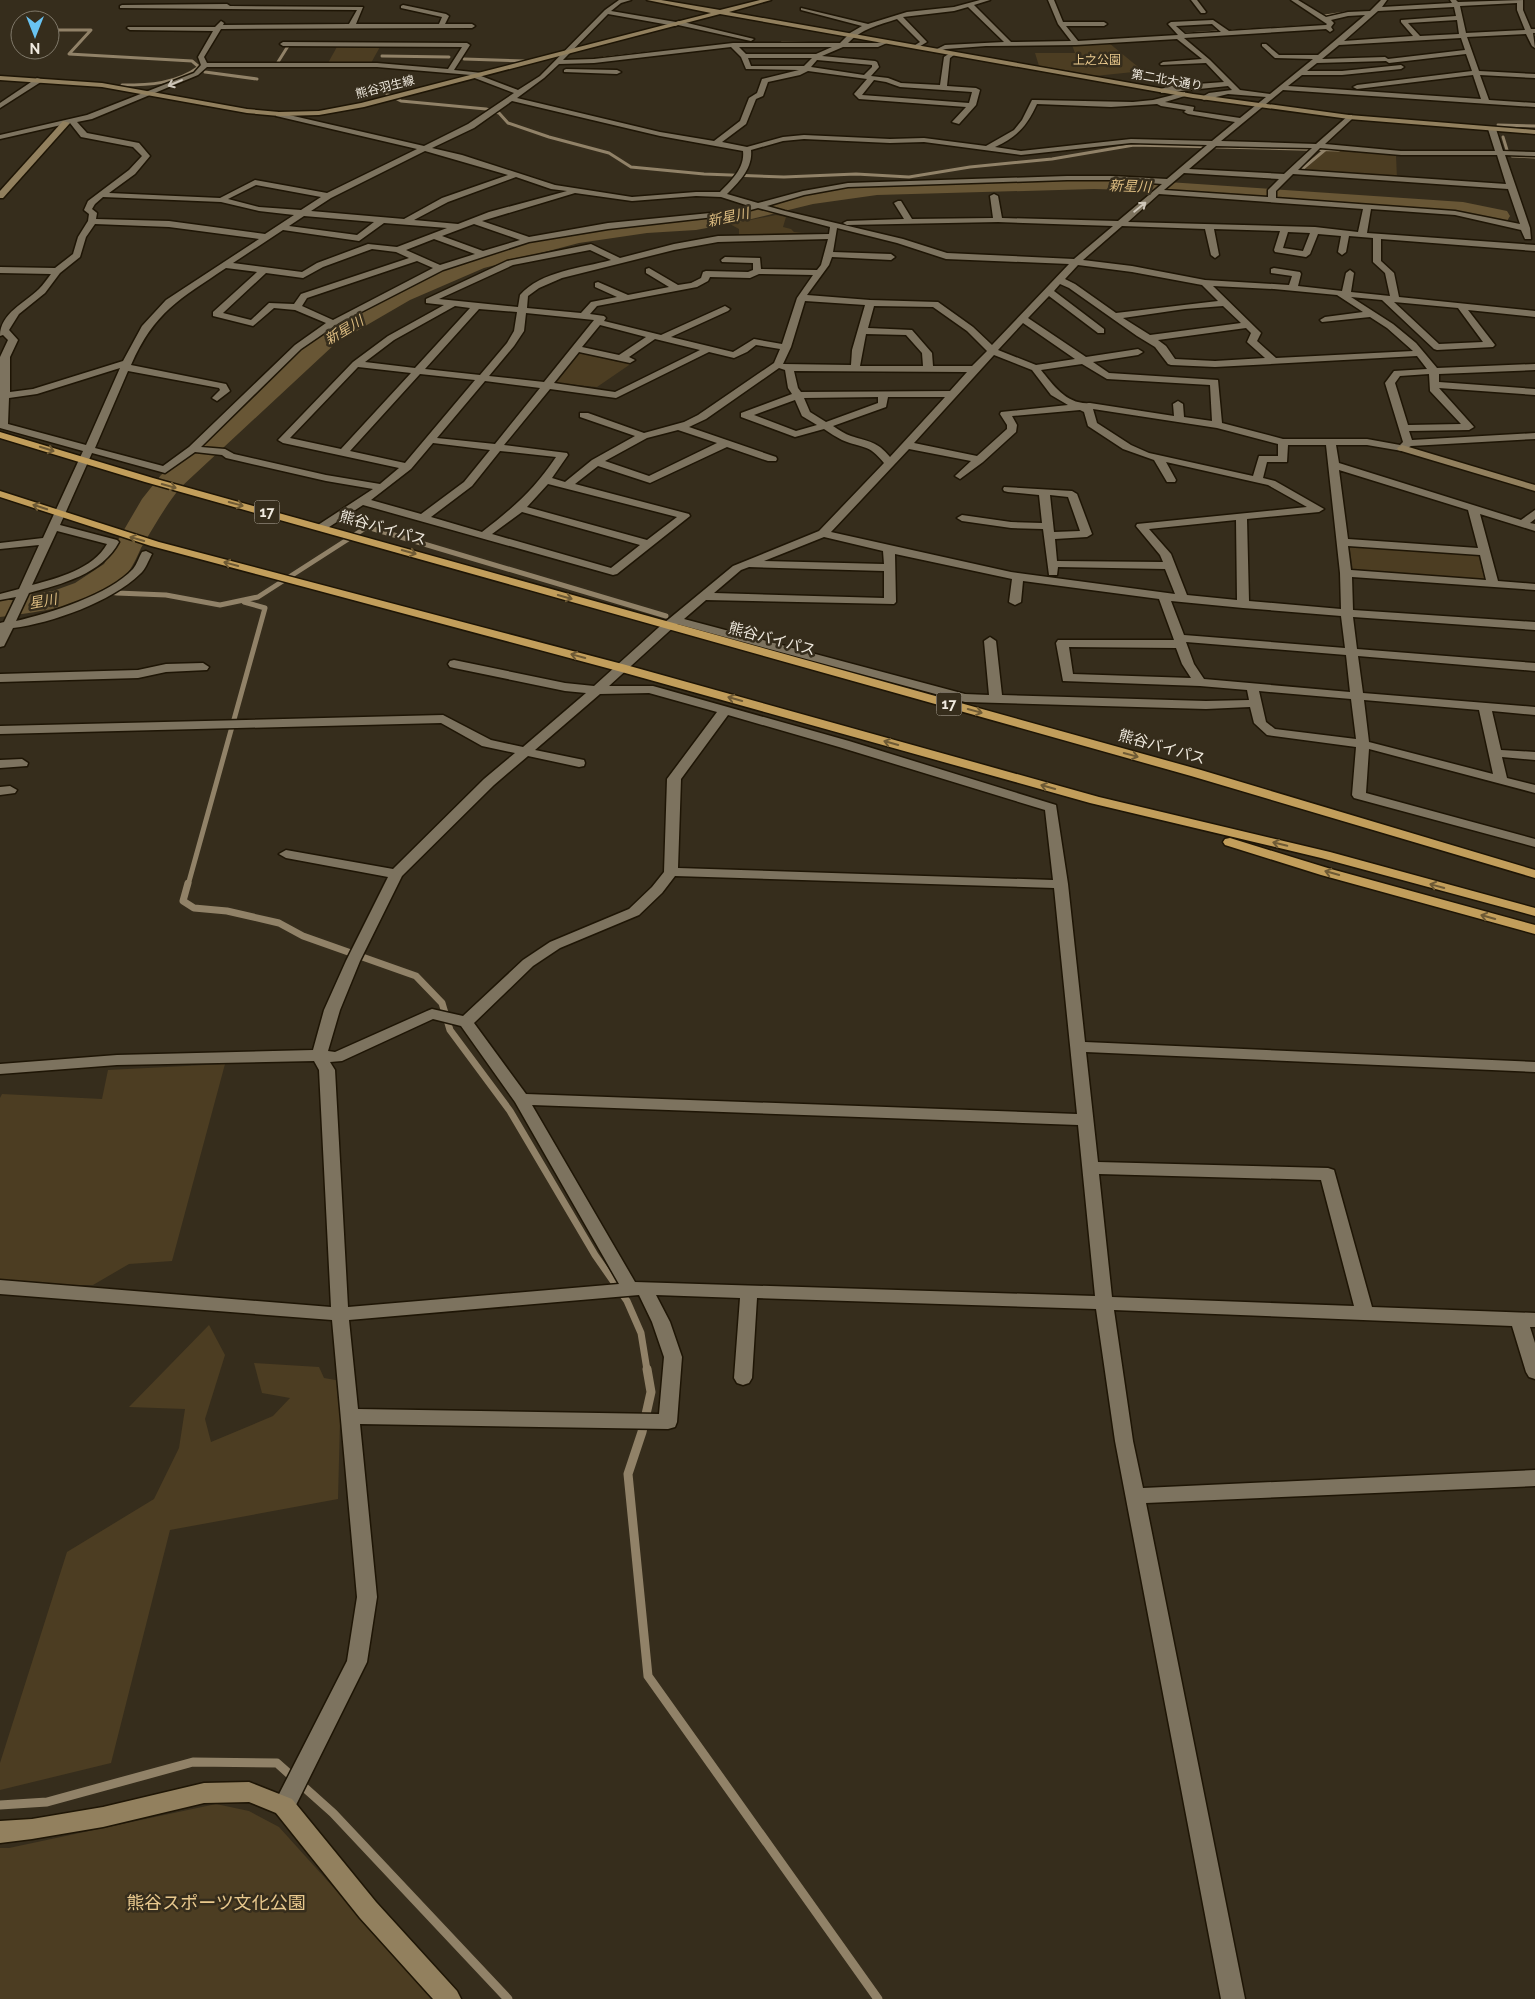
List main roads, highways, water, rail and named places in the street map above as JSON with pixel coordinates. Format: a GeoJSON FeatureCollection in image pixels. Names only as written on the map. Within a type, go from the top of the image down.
{"type":"FeatureCollection","features":[{"type":"Feature","properties":{"kind":"highway","name":"熊谷バイパス"},"geometry":{"type":"LineString","coordinates":[[1,429],[84,461],[149,480],[671,623],[1196,773],[1535,874]]}},
{"type":"Feature","properties":{"kind":"highway"},"geometry":{"type":"LineString","coordinates":[[0,494],[155,544],[622,668],[1095,800],[1326,872],[1535,930]]}},
{"type":"Feature","properties":{"kind":"highway"},"geometry":{"type":"LineString","coordinates":[[1095,800],[1324,855],[1535,912]]}},
{"type":"Feature","properties":{"kind":"waterway"},"geometry":{"type":"LineString","coordinates":[[1325,16],[1345,13]]}},
{"type":"Feature","properties":{"kind":"waterway"},"geometry":{"type":"LineString","coordinates":[[1232,31],[1300,27]]}},
{"type":"Feature","properties":{"kind":"waterway"},"geometry":{"type":"LineString","coordinates":[[60,30],[91,30],[69,54],[192,61],[199,67],[190,73],[172,80],[152,84],[122,85]]}},
{"type":"Feature","properties":{"kind":"waterway"},"geometry":{"type":"LineString","coordinates":[[1186,34],[1217,32]]}},
{"type":"Feature","properties":{"kind":"waterway"},"geometry":{"type":"LineString","coordinates":[[782,43],[836,44]]}},
{"type":"Feature","properties":{"kind":"waterway"},"geometry":{"type":"LineString","coordinates":[[278,62],[288,46]]}},
{"type":"Feature","properties":{"kind":"waterway"},"geometry":{"type":"LineString","coordinates":[[604,58],[649,53]]}},
{"type":"Feature","properties":{"kind":"waterway"},"geometry":{"type":"LineString","coordinates":[[382,56],[449,57]]}},
{"type":"Feature","properties":{"kind":"waterway"},"geometry":{"type":"LineString","coordinates":[[464,59],[524,61]]}},
{"type":"Feature","properties":{"kind":"waterway"},"geometry":{"type":"LineString","coordinates":[[205,72],[257,79]]}},
{"type":"Feature","properties":{"kind":"waterway"},"geometry":{"type":"LineString","coordinates":[[387,94],[401,101],[486,109],[499,113],[508,123],[549,137],[609,153],[631,167],[704,174],[784,177],[856,174],[909,177],[970,167],[1052,159],[1134,145],[1325,150]]}},
{"type":"Feature","properties":{"kind":"waterway"},"geometry":{"type":"LineString","coordinates":[[1498,125],[1535,126]]}},
{"type":"Feature","properties":{"kind":"waterway"},"geometry":{"type":"LineString","coordinates":[[1503,137],[1507,150]]}},
{"type":"Feature","properties":{"kind":"waterway"},"geometry":{"type":"LineString","coordinates":[[1301,170],[1325,150]]}},
{"type":"Feature","properties":{"kind":"waterway"},"geometry":{"type":"LineString","coordinates":[[1325,150],[1339,150]]}},
{"type":"Feature","properties":{"kind":"waterway"},"geometry":{"type":"LineString","coordinates":[[1512,156],[1535,157]]}},
{"type":"Feature","properties":{"kind":"waterway","name":"新星川"},"geometry":{"type":"LineString","coordinates":[[0,608],[59,599],[85,589],[102,579],[115,569],[156,499],[171,481],[327,338],[402,295],[476,263],[578,237],[647,227],[696,224],[739,216],[813,198],[877,189],[1094,183],[1129,184],[1463,208],[1499,216]]}},
{"type":"Feature","properties":{"kind":"waterway"},"geometry":{"type":"LineString","coordinates":[[85,589],[117,593],[166,595],[220,605],[258,597],[367,527],[666,616]]}},
{"type":"Feature","properties":{"kind":"waterway"},"geometry":{"type":"LineString","coordinates":[[188,885],[265,608],[244,602]]}},
{"type":"Feature","properties":{"kind":"waterway"},"geometry":{"type":"LineString","coordinates":[[188,883],[183,901],[194,908],[227,911],[279,923],[303,936],[416,976],[442,1003],[450,1030],[510,1111],[595,1255],[627,1301],[641,1333],[647,1370]]}},
{"type":"Feature","properties":{"kind":"waterway"},"geometry":{"type":"LineString","coordinates":[[647,1369],[651,1392],[642,1432],[628,1474],[648,1676],[878,1999]]}},
{"type":"Feature","properties":{"kind":"waterway"},"geometry":{"type":"LineString","coordinates":[[0,1805],[47,1802],[193,1762],[277,1763],[333,1813],[508,1999]]}},
{"type":"Feature","properties":{"kind":"park label","name":"上之公園"},"geometry":{"type":"Point","coordinates":[1097,60]}},
{"type":"Feature","properties":{"kind":"park label","name":"熊谷スポーツ文化公園"},"geometry":{"type":"Point","coordinates":[216,1903]}},
{"type":"Feature","properties":{"kind":"water label","name":"星川"},"geometry":{"type":"Point","coordinates":[43,601]}}]}
